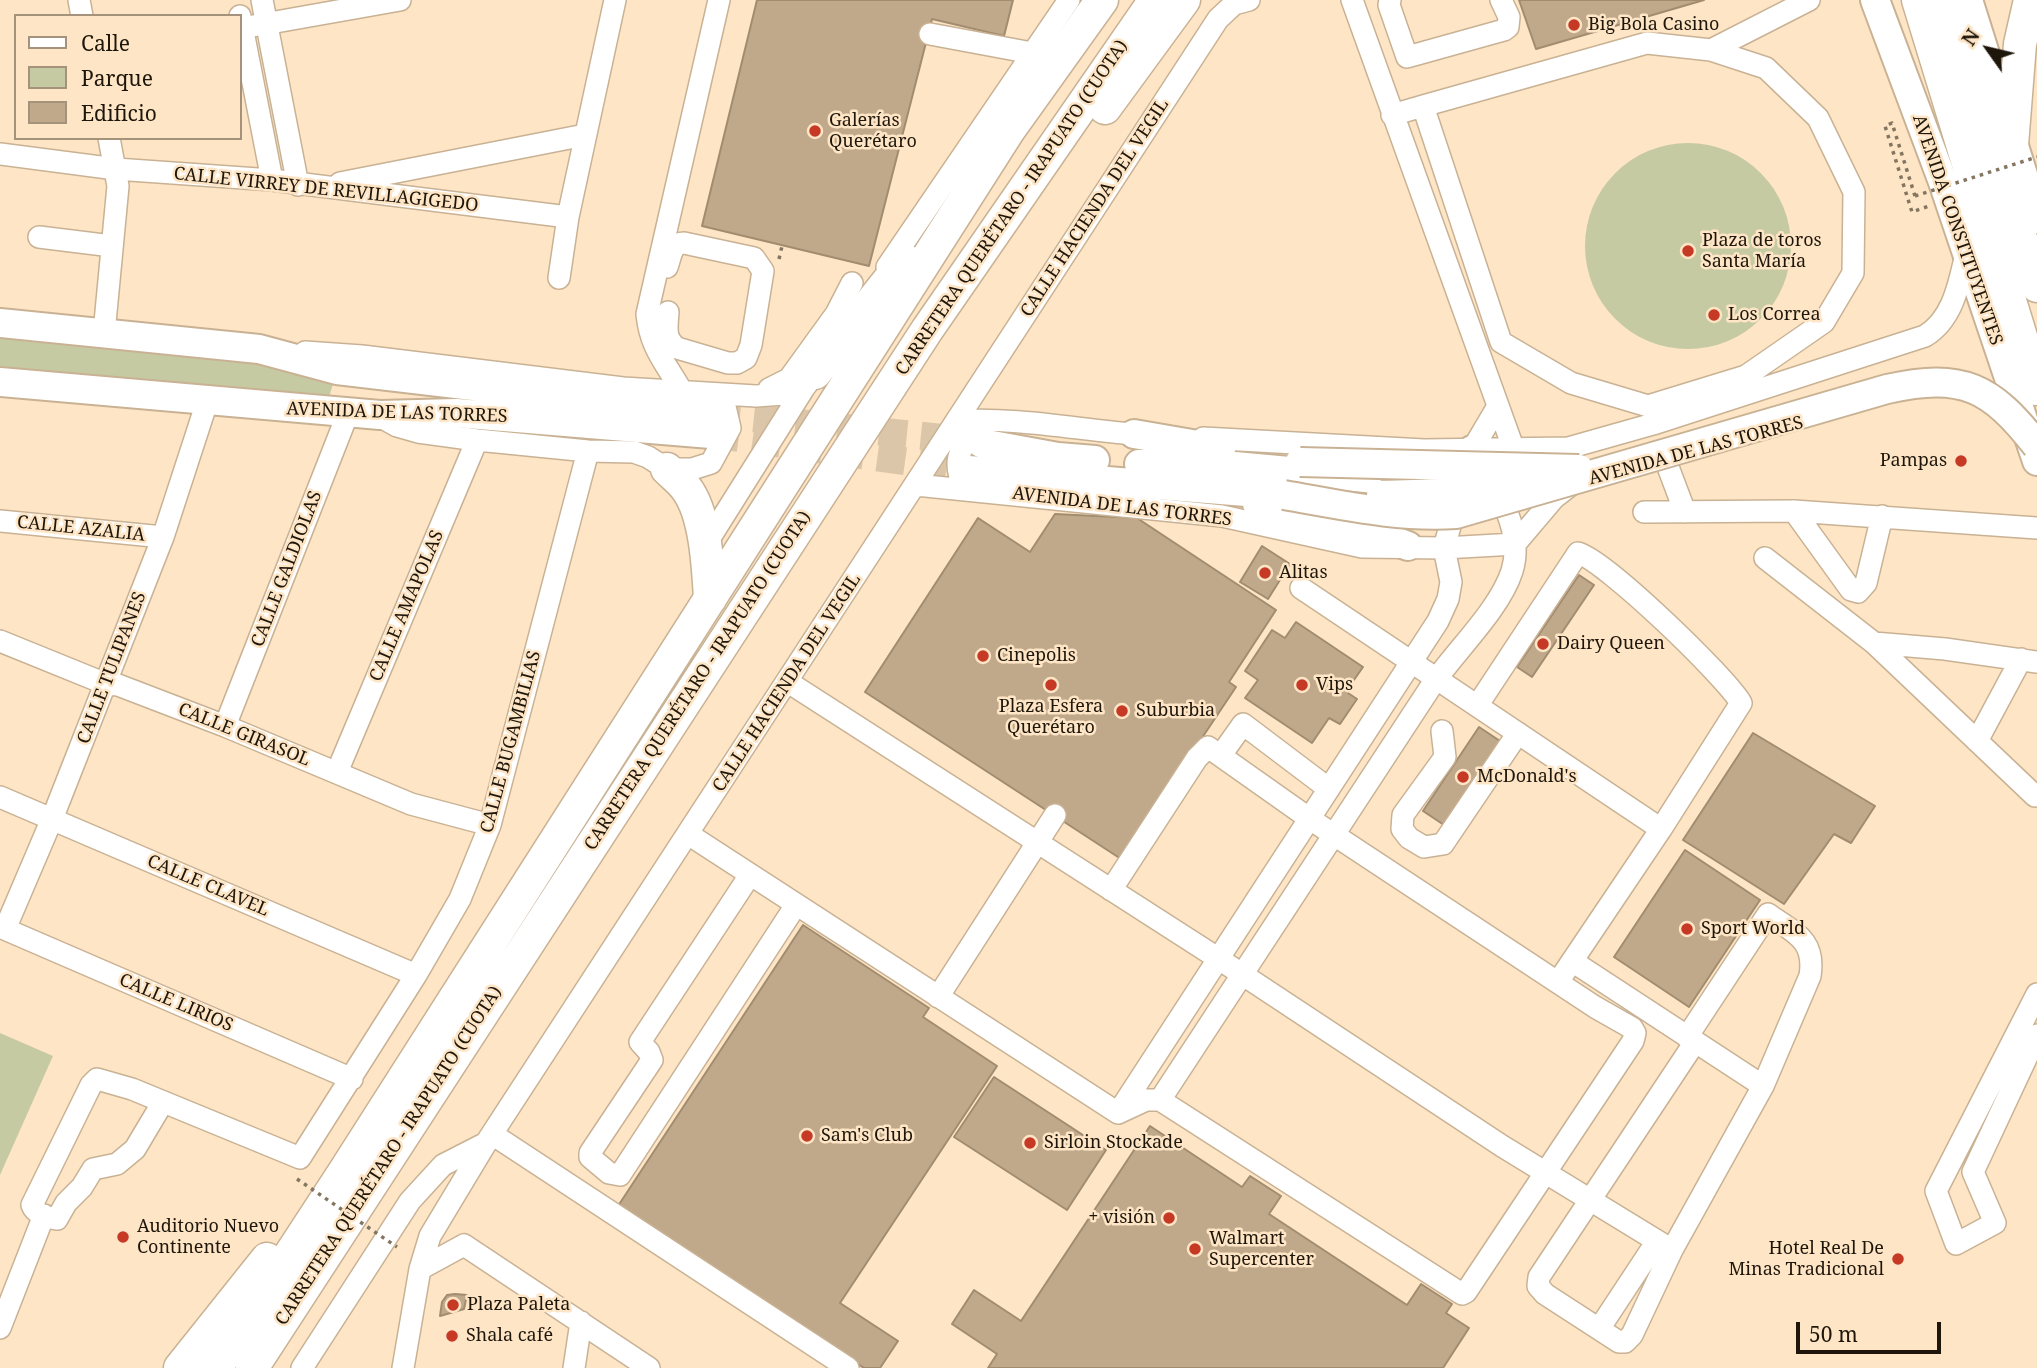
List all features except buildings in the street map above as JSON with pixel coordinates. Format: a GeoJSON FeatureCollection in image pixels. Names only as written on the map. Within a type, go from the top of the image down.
{"type":"FeatureCollection","features":[{"type":"Feature","properties":{"kind":"highway","name":"CARRETERA QUERÉTARO - IRAPUATO (CUOTA)"},"geometry":{"type":"LineString","coordinates":[[216,1368],[1009,130],[1102,0]]}},
{"type":"Feature","properties":{"kind":"highway","name":"CARRETERA QUERÉTARO - IRAPUATO (CUOTA)"},"geometry":{"type":"LineString","coordinates":[[252,1368],[927,330],[1154,0]]}},
{"type":"Feature","properties":{"kind":"highway"},"geometry":{"type":"LineString","coordinates":[[927,330],[1042,194],[1184,0]]}},
{"type":"Feature","properties":{"kind":"highway"},"geometry":{"type":"LineString","coordinates":[[1918,0],[2000,148]]}},
{"type":"Feature","properties":{"kind":"highway"},"geometry":{"type":"LineString","coordinates":[[1945,0],[2000,148],[2037,286]]}},
{"type":"Feature","properties":{"kind":"highway"},"geometry":{"type":"LineString","coordinates":[[2030,0],[2000,148],[2037,388]]}},
{"type":"Feature","properties":{"kind":"highway"},"geometry":{"type":"LineString","coordinates":[[809,380],[1009,130]]}},
{"type":"Feature","properties":{"kind":"highway"},"geometry":{"type":"LineString","coordinates":[[667,468],[687,489],[706,544],[710,599]]}},
{"type":"Feature","properties":{"kind":"highway"},"geometry":{"type":"LineString","coordinates":[[180,1368],[247,1282],[344,1172]]}},
{"type":"Feature","properties":{"kind":"main road","name":"AVENIDA CONSTITUYENTES"},"geometry":{"type":"LineString","coordinates":[[1875,0],[2035,442]]}},
{"type":"Feature","properties":{"kind":"main road"},"geometry":{"type":"LineString","coordinates":[[1968,0],[2000,148],[2037,219]]}},
{"type":"Feature","properties":{"kind":"main road","name":"AVENIDA DE LAS TORRES"},"geometry":{"type":"LineString","coordinates":[[0,323],[260,349],[337,370],[715,414]]}},
{"type":"Feature","properties":{"kind":"main road"},"geometry":{"type":"LineString","coordinates":[[1290,481],[1392,497],[1447,493],[1579,475],[1932,364],[1954,363],[1984,374],[2007,388],[2035,442]]}},
{"type":"Feature","properties":{"kind":"main road"},"geometry":{"type":"LineString","coordinates":[[1134,434],[1386,513],[1432,515],[1456,514],[1887,389],[1936,381],[1958,384],[1992,398],[2013,416],[2035,442]]}},
{"type":"Feature","properties":{"kind":"main road","name":"AVENIDA DE LAS TORRES"},"geometry":{"type":"LineString","coordinates":[[0,383],[380,415],[715,414]]}},
{"type":"Feature","properties":{"kind":"main road","name":"AVENIDA DE LAS TORRES"},"geometry":{"type":"LineString","coordinates":[[986,431],[1058,457],[1290,481]]}},
{"type":"Feature","properties":{"kind":"main road"},"geometry":{"type":"LineString","coordinates":[[1139,464],[1191,462],[1409,482],[1450,474],[1472,450]]}},
{"type":"Feature","properties":{"kind":"main road","name":"AVENIDA DE LAS TORRES"},"geometry":{"type":"LineString","coordinates":[[966,480],[1179,487],[1290,481]]}},
{"type":"Feature","properties":{"kind":"main road"},"geometry":{"type":"LineString","coordinates":[[1179,487],[1356,526],[1408,546]]}},
{"type":"Feature","properties":{"kind":"street"},"geometry":{"type":"LineString","coordinates":[[262,0],[298,185]]}},
{"type":"Feature","properties":{"kind":"street"},"geometry":{"type":"LineString","coordinates":[[242,20],[266,24],[400,0]]}},
{"type":"Feature","properties":{"kind":"street"},"geometry":{"type":"LineString","coordinates":[[559,278],[568,217],[615,0]]}},
{"type":"Feature","properties":{"kind":"street"},"geometry":{"type":"LineString","coordinates":[[681,390],[658,354],[649,334],[657,313],[674,246],[678,243],[754,258],[763,271],[751,345],[746,358],[737,363],[728,363],[677,348],[670,343],[657,313],[719,0]]}},
{"type":"Feature","properties":{"kind":"street"},"geometry":{"type":"LineString","coordinates":[[706,544],[809,380],[1069,0]]}},
{"type":"Feature","properties":{"kind":"street","name":"CALLE HACIENDA DEL VEGIL"},"geometry":{"type":"LineString","coordinates":[[403,1368],[420,1269],[430,1236],[489,1139],[1218,19],[1234,4],[1249,0]]}},
{"type":"Feature","properties":{"kind":"street"},"geometry":{"type":"LineString","coordinates":[[1352,0],[1514,450],[1529,462],[1549,472],[1579,475]]}},
{"type":"Feature","properties":{"kind":"street"},"geometry":{"type":"LineString","coordinates":[[1390,0],[1389,5],[1407,57]]}},
{"type":"Feature","properties":{"kind":"street"},"geometry":{"type":"LineString","coordinates":[[1375,66],[1504,30],[1508,27],[1509,17],[1501,0]]}},
{"type":"Feature","properties":{"kind":"street"},"geometry":{"type":"LineString","coordinates":[[1711,50],[1809,0]]}},
{"type":"Feature","properties":{"kind":"street"},"geometry":{"type":"LineString","coordinates":[[242,25],[272,180]]}},
{"type":"Feature","properties":{"kind":"street"},"geometry":{"type":"LineString","coordinates":[[930,34],[1032,53]]}},
{"type":"Feature","properties":{"kind":"street"},"geometry":{"type":"LineString","coordinates":[[1392,115],[1423,106],[1647,43],[1711,50],[1766,68],[1818,118],[1854,192],[1853,273],[1824,322],[1746,376],[1651,415],[1571,383],[1501,342],[1423,106]]}},
{"type":"Feature","properties":{"kind":"street"},"geometry":{"type":"LineString","coordinates":[[321,187],[586,135]]}},
{"type":"Feature","properties":{"kind":"street"},"geometry":{"type":"LineString","coordinates":[[104,333],[118,186],[109,140]]}},
{"type":"Feature","properties":{"kind":"street","name":"CALLE VIRREY DE REVILLAGIGEDO"},"geometry":{"type":"LineString","coordinates":[[0,154],[116,169],[272,180],[568,217]]}},
{"type":"Feature","properties":{"kind":"street"},"geometry":{"type":"LineString","coordinates":[[39,237],[112,246]]}},
{"type":"Feature","properties":{"kind":"street","name":"AVENIDA DE LAS TORRES"},"geometry":{"type":"LineString","coordinates":[[957,421],[986,431],[1082,430],[1424,450],[1568,448],[1651,415],[1925,336],[1936,329],[1947,315],[1960,282],[1966,254]]}},
{"type":"Feature","properties":{"kind":"street"},"geometry":{"type":"LineString","coordinates":[[756,396],[789,379],[836,314],[852,283]]}},
{"type":"Feature","properties":{"kind":"street"},"geometry":{"type":"LineString","coordinates":[[1478,350],[1501,342]]}},
{"type":"Feature","properties":{"kind":"street","name":"AVENIDA DE LAS TORRES"},"geometry":{"type":"LineString","coordinates":[[260,349],[362,356],[623,388],[681,390],[715,414],[756,396],[784,394],[809,380]]}},
{"type":"Feature","properties":{"kind":"street","name":"AVENIDA DE LAS TORRES"},"geometry":{"type":"LineString","coordinates":[[916,485],[966,480],[1222,516],[1362,547],[1444,548],[1516,544],[1553,498],[1579,475],[1665,459],[1920,393],[1939,393],[1976,404],[2003,418],[2035,442]]}},
{"type":"Feature","properties":{"kind":"street","name":"CALLE TULIPANES"},"geometry":{"type":"LineString","coordinates":[[3,928],[52,819],[106,684],[163,537],[207,402]]}},
{"type":"Feature","properties":{"kind":"street"},"geometry":{"type":"LineString","coordinates":[[1118,1113],[1438,621],[1448,599],[1451,582],[1444,548],[1472,450],[1498,405]]}},
{"type":"Feature","properties":{"kind":"street","name":"CALLE GALDIOLAS"},"geometry":{"type":"LineString","coordinates":[[225,726],[348,412]]}},
{"type":"Feature","properties":{"kind":"street"},"geometry":{"type":"LineString","coordinates":[[380,415],[397,426],[418,432],[588,451],[641,454],[667,468],[692,469],[710,463],[730,428],[715,414]]}},
{"type":"Feature","properties":{"kind":"street"},"geometry":{"type":"LineString","coordinates":[[966,480],[957,464],[963,446],[972,434],[986,431]]}},
{"type":"Feature","properties":{"kind":"street","name":"CALLE AMAPOLAS"},"geometry":{"type":"LineString","coordinates":[[337,772],[477,440]]}},
{"type":"Feature","properties":{"kind":"street"},"geometry":{"type":"LineString","coordinates":[[1118,1113],[1153,1100],[1242,975],[1436,679],[1500,597],[1512,570],[1516,544],[1509,515],[1494,483],[1472,450]]}},
{"type":"Feature","properties":{"kind":"street","name":"CALLE BUGAMBILIAS"},"geometry":{"type":"LineString","coordinates":[[299,1169],[460,899],[490,825],[588,451]]}},
{"type":"Feature","properties":{"kind":"street"},"geometry":{"type":"LineString","coordinates":[[1665,459],[1685,512]]}},
{"type":"Feature","properties":{"kind":"street"},"geometry":{"type":"LineString","coordinates":[[1794,511],[1851,590],[1858,592],[1866,583],[1882,516]]}},
{"type":"Feature","properties":{"kind":"street"},"geometry":{"type":"LineString","coordinates":[[1644,512],[1794,511],[2037,528]]}},
{"type":"Feature","properties":{"kind":"street","name":"CALLE AZALIA"},"geometry":{"type":"LineString","coordinates":[[0,521],[163,537]]}},
{"type":"Feature","properties":{"kind":"street"},"geometry":{"type":"LineString","coordinates":[[1477,706],[1578,553],[1611,575],[1709,665],[1741,703],[1661,829],[1558,982]]}},
{"type":"Feature","properties":{"kind":"street"},"geometry":{"type":"LineString","coordinates":[[1765,558],[1874,643],[2035,796]]}},
{"type":"Feature","properties":{"kind":"street"},"geometry":{"type":"LineString","coordinates":[[1301,588],[1661,829]]}},
{"type":"Feature","properties":{"kind":"street","name":"CALLE GIRASOL"},"geometry":{"type":"LineString","coordinates":[[0,641],[106,684],[118,685],[225,726],[411,804],[490,825]]}},
{"type":"Feature","properties":{"kind":"street"},"geometry":{"type":"LineString","coordinates":[[1874,643],[1945,649],[2029,661],[1977,741]]}},
{"type":"Feature","properties":{"kind":"street"},"geometry":{"type":"LineString","coordinates":[[788,682],[1219,959],[1502,1146],[1665,1246]]}},
{"type":"Feature","properties":{"kind":"street"},"geometry":{"type":"LineString","coordinates":[[1221,755],[1243,724],[1329,789]]}},
{"type":"Feature","properties":{"kind":"street"},"geometry":{"type":"LineString","coordinates":[[1442,731],[1444,757],[1403,815],[1402,829],[1409,838],[1424,847],[1443,844],[1518,733]]}},
{"type":"Feature","properties":{"kind":"street"},"geometry":{"type":"LineString","coordinates":[[1111,890],[1197,758],[1208,747],[1334,835],[1595,1007],[1632,1028],[1635,1037],[1464,1294],[1457,1293],[1153,1100]]}},
{"type":"Feature","properties":{"kind":"street","name":"CALLE CLAVEL"},"geometry":{"type":"LineString","coordinates":[[0,797],[416,975]]}},
{"type":"Feature","properties":{"kind":"street"},"geometry":{"type":"LineString","coordinates":[[937,997],[1055,815]]}},
{"type":"Feature","properties":{"kind":"street"},"geometry":{"type":"LineString","coordinates":[[688,834],[1118,1113]]}},
{"type":"Feature","properties":{"kind":"street"},"geometry":{"type":"LineString","coordinates":[[750,875],[640,1042],[652,1060],[590,1153],[590,1157],[610,1172],[620,1175],[796,905]]}},
{"type":"Feature","properties":{"kind":"street"},"geometry":{"type":"LineString","coordinates":[[1599,1329],[1665,1246],[1763,1086],[1810,976],[1810,951],[1797,933],[1768,914],[1591,1199],[1539,1277],[1538,1286],[1545,1294],[1619,1342],[1625,1342],[1632,1335],[1665,1246]]}},
{"type":"Feature","properties":{"kind":"street","name":"CALLE LIRIOS"},"geometry":{"type":"LineString","coordinates":[[3,928],[352,1079]]}},
{"type":"Feature","properties":{"kind":"street"},"geometry":{"type":"LineString","coordinates":[[1572,961],[1763,1086]]}},
{"type":"Feature","properties":{"kind":"street"},"geometry":{"type":"LineString","coordinates":[[2037,996],[1936,1191],[1956,1244],[1995,1223],[1973,1172],[2037,1035]]}},
{"type":"Feature","properties":{"kind":"street"},"geometry":{"type":"LineString","coordinates":[[163,1102],[135,1149],[117,1164],[93,1170],[82,1187],[66,1203],[57,1219],[36,1211],[32,1205],[91,1085],[97,1079],[132,1088],[163,1102],[299,1169]]}},
{"type":"Feature","properties":{"kind":"street"},"geometry":{"type":"LineString","coordinates":[[302,1368],[410,1202],[443,1165],[489,1139],[848,1368]]}},
{"type":"Feature","properties":{"kind":"street"},"geometry":{"type":"LineString","coordinates":[[1,1325],[44,1215]]}},
{"type":"Feature","properties":{"kind":"street"},"geometry":{"type":"LineString","coordinates":[[420,1269],[464,1245],[649,1368]]}},
{"type":"Feature","properties":{"kind":"street"},"geometry":{"type":"LineString","coordinates":[[574,1368],[581,1322]]}},
{"type":"Feature","properties":{"kind":"path"},"geometry":{"type":"LineString","coordinates":[[1949,200],[1912,212],[1885,126],[1892,123],[1915,196],[2000,148]]}},
{"type":"Feature","properties":{"kind":"path"},"geometry":{"type":"LineString","coordinates":[[299,1169],[397,1247]]}},
{"type":"Feature","properties":{"kind":"green space","name":"Plaza de toros Santa María"},"geometry":{"type":"Polygon","coordinates":[[[1688,143],[1727,151],[1761,173],[1783,207],[1791,246],[1783,285],[1761,319],[1727,341],[1688,349],[1649,341],[1615,319],[1593,285],[1585,246],[1593,207],[1615,173],[1649,151],[1688,143]]]}},
{"type":"Feature","properties":{"kind":"green space"},"geometry":{"type":"Polygon","coordinates":[[[0,323],[337,370],[325,411],[0,382],[0,323]]]}},
{"type":"Feature","properties":{"kind":"green space"},"geometry":{"type":"Polygon","coordinates":[[[0,1033],[53,1056],[0,1175],[0,1033]]]}},
{"type":"Feature","properties":{"kind":"tunnel"},"geometry":{"type":"LineString","coordinates":[[712,414],[972,441]]}},
{"type":"Feature","properties":{"kind":"tunnel"},"geometry":{"type":"LineString","coordinates":[[711,434],[968,470]]}},
{"type":"Feature","properties":{"kind":"place","name":"Big Bola Casino"},"geometry":{"type":"Point","coordinates":[1574,25]}},
{"type":"Feature","properties":{"kind":"place","name":"Galerías Querétaro"},"geometry":{"type":"Point","coordinates":[815,131]}},
{"type":"Feature","properties":{"kind":"place","name":"Plaza de toros Santa María"},"geometry":{"type":"Point","coordinates":[1688,251]}},
{"type":"Feature","properties":{"kind":"place","name":"Los Correa"},"geometry":{"type":"Point","coordinates":[1714,315]}},
{"type":"Feature","properties":{"kind":"place","name":"Pampas"},"geometry":{"type":"Point","coordinates":[1961,461]}},
{"type":"Feature","properties":{"kind":"place","name":"Alitas"},"geometry":{"type":"Point","coordinates":[1265,573]}},
{"type":"Feature","properties":{"kind":"place","name":"Dairy Queen"},"geometry":{"type":"Point","coordinates":[1543,644]}},
{"type":"Feature","properties":{"kind":"place","name":"Cinepolis"},"geometry":{"type":"Point","coordinates":[983,656]}},
{"type":"Feature","properties":{"kind":"place","name":"Plaza Esfera Querétaro"},"geometry":{"type":"Point","coordinates":[1051,685]}},
{"type":"Feature","properties":{"kind":"place","name":"Vips"},"geometry":{"type":"Point","coordinates":[1302,685]}},
{"type":"Feature","properties":{"kind":"place","name":"Suburbia"},"geometry":{"type":"Point","coordinates":[1122,711]}},
{"type":"Feature","properties":{"kind":"place","name":"McDonald's"},"geometry":{"type":"Point","coordinates":[1463,777]}},
{"type":"Feature","properties":{"kind":"place","name":"Sport World"},"geometry":{"type":"Point","coordinates":[1687,929]}},
{"type":"Feature","properties":{"kind":"place","name":"Sam's Club"},"geometry":{"type":"Point","coordinates":[807,1136]}},
{"type":"Feature","properties":{"kind":"place","name":"Sirloin Stockade"},"geometry":{"type":"Point","coordinates":[1030,1143]}},
{"type":"Feature","properties":{"kind":"place","name":"+ visión"},"geometry":{"type":"Point","coordinates":[1169,1218]}},
{"type":"Feature","properties":{"kind":"place","name":"Auditorio Nuevo Continente"},"geometry":{"type":"Point","coordinates":[123,1237]}},
{"type":"Feature","properties":{"kind":"place","name":"Walmart Supercenter"},"geometry":{"type":"Point","coordinates":[1195,1249]}},
{"type":"Feature","properties":{"kind":"place","name":"Hotel Real De Minas Tradicional"},"geometry":{"type":"Point","coordinates":[1898,1259]}},
{"type":"Feature","properties":{"kind":"place","name":"Plaza Paleta"},"geometry":{"type":"Point","coordinates":[453,1305]}},
{"type":"Feature","properties":{"kind":"place","name":"Shala café"},"geometry":{"type":"Point","coordinates":[452,1336]}}]}
